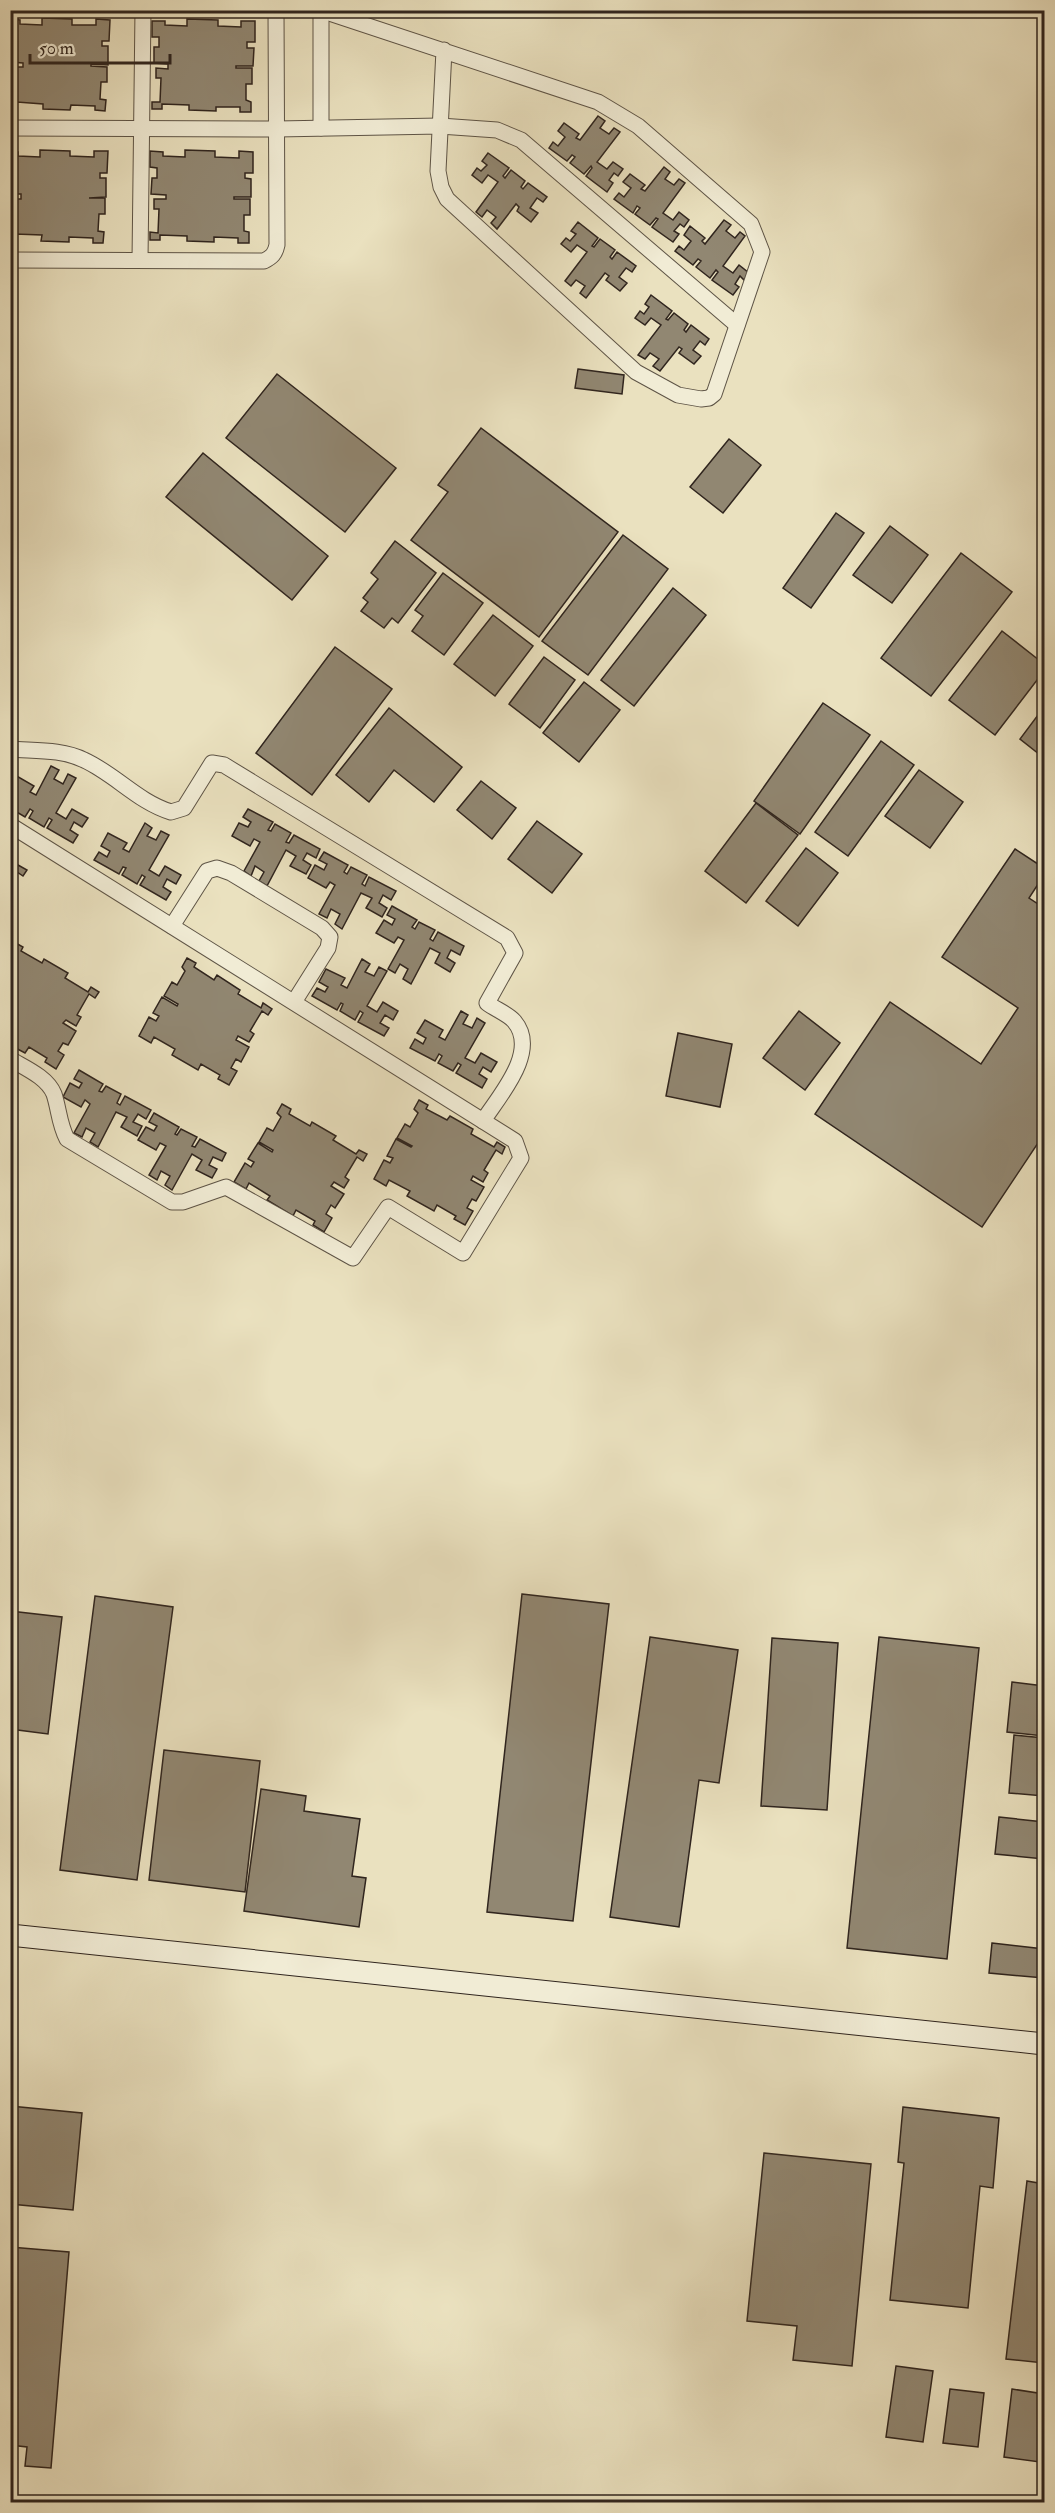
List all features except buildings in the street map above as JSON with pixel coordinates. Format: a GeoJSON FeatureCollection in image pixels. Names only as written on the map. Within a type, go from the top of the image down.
{"type":"FeatureCollection","features":[{"type":"Feature","properties":{"kind":"street"},"geometry":{"type":"LineString","coordinates":[[140,260],[143,10]]}},
{"type":"Feature","properties":{"kind":"street"},"geometry":{"type":"LineString","coordinates":[[10,260],[264,261],[271,258],[276,253],[277,245],[276,10]]}},
{"type":"Feature","properties":{"kind":"street"},"geometry":{"type":"LineString","coordinates":[[321,128],[320,11],[444,50],[576,94],[618,113],[638,126],[751,224],[762,252],[714,394],[709,398],[678,395],[636,372],[447,199],[441,187],[438,171],[444,50]]}},
{"type":"Feature","properties":{"kind":"street"},"geometry":{"type":"LineString","coordinates":[[10,128],[276,129],[440,126],[497,130],[521,140],[737,325]]}},
{"type":"Feature","properties":{"kind":"street"},"geometry":{"type":"LineString","coordinates":[[10,749],[67,754],[84,760],[149,802],[171,812],[184,808],[212,763],[224,765],[507,938],[515,953],[487,1003],[514,1021],[522,1035],[522,1054],[521,1060],[483,1121]]}},
{"type":"Feature","properties":{"kind":"street"},"geometry":{"type":"LineString","coordinates":[[10,825],[515,1141],[522,1158],[463,1253],[388,1207],[353,1258],[226,1187],[183,1202],[172,1202],[67,1139],[60,1126],[53,1093],[41,1078],[10,1059]]}},
{"type":"Feature","properties":{"kind":"street"},"geometry":{"type":"LineString","coordinates":[[172,926],[207,871],[217,868],[231,873],[322,928],[330,937],[328,948],[294,1002]]}},
{"type":"Feature","properties":{"kind":"street"},"geometry":{"type":"LineString","coordinates":[[10,1935],[1044,2043]]}}]}
